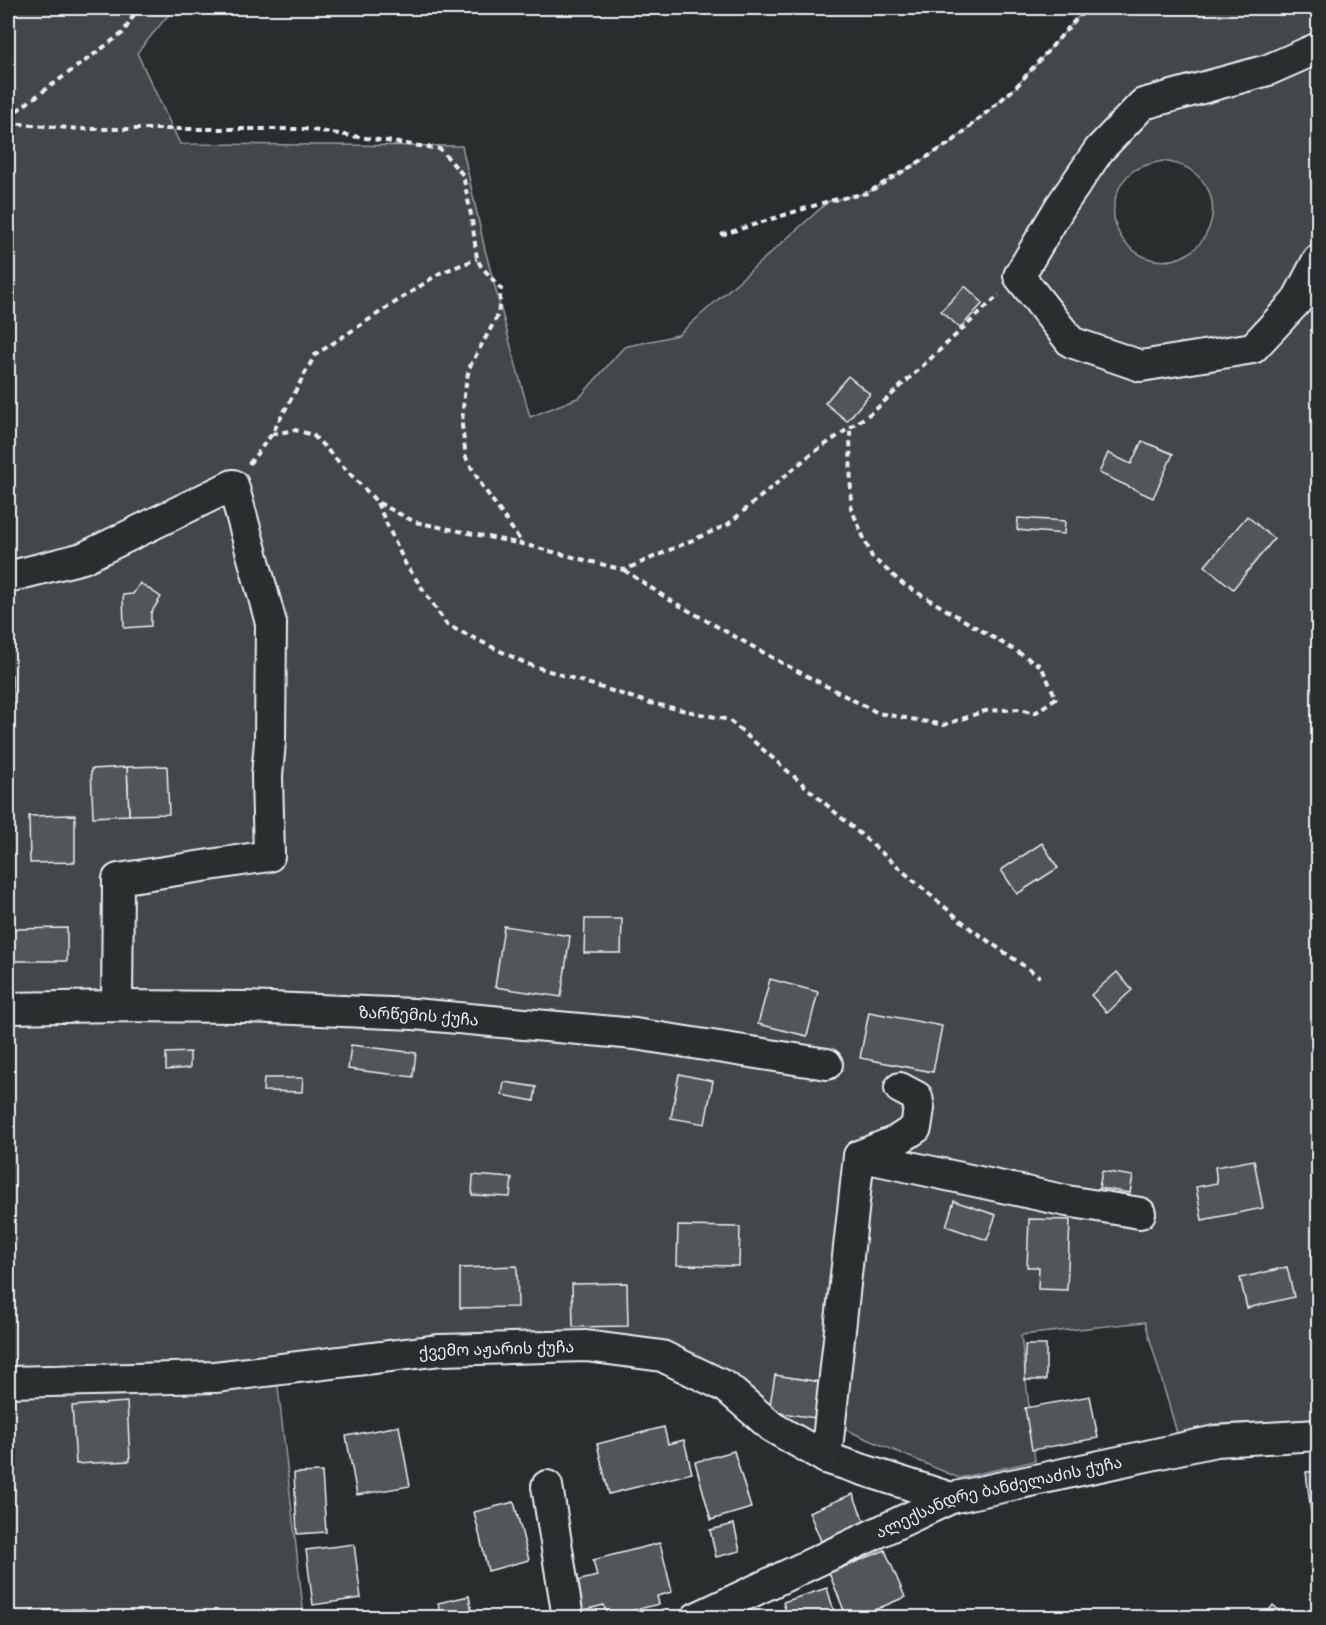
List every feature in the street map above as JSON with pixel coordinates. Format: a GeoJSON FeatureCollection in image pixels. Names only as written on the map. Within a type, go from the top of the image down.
{"type":"FeatureCollection","features":[{"type":"Feature","properties":{"kind":"street"},"geometry":{"type":"LineString","coordinates":[[1318,48],[1268,70],[1143,104],[1099,150],[1060,207],[1019,276],[1071,342],[1141,366],[1253,348],[1296,302],[1318,260]]}},
{"type":"Feature","properties":{"kind":"street"},"geometry":{"type":"LineString","coordinates":[[8,577],[83,558],[233,485],[271,623],[270,741],[267,776],[269,856],[118,879],[117,1006]]}},
{"type":"Feature","properties":{"kind":"street","name":"ზარწემის ქუჩა"},"geometry":{"type":"LineString","coordinates":[[8,1008],[246,1006],[414,1014],[635,1034],[826,1064]]}},
{"type":"Feature","properties":{"kind":"street"},"geometry":{"type":"LineString","coordinates":[[859,1156],[896,1141],[916,1128],[919,1108],[917,1097],[900,1088]]}},
{"type":"Feature","properties":{"kind":"street"},"geometry":{"type":"LineString","coordinates":[[859,1156],[1066,1201],[1140,1213]]}},
{"type":"Feature","properties":{"kind":"street"},"geometry":{"type":"LineString","coordinates":[[826,1458],[859,1156]]}},
{"type":"Feature","properties":{"kind":"street","name":"ქვემო აჟარის ქუჩა"},"geometry":{"type":"LineString","coordinates":[[8,1382],[215,1377],[440,1350],[586,1346],[662,1356],[726,1387],[772,1427],[826,1458],[951,1498]]}},
{"type":"Feature","properties":{"kind":"street","name":"ალექსანდრე ბანძელაძის ქუჩა"},"geometry":{"type":"LineString","coordinates":[[696,1617],[951,1498],[1216,1441],[1318,1435]]}},
{"type":"Feature","properties":{"kind":"street"},"geometry":{"type":"LineString","coordinates":[[547,1486],[568,1617]]}},
{"type":"Feature","properties":{"kind":"path"},"geometry":{"type":"LineString","coordinates":[[8,117],[123,33],[138,8]]}},
{"type":"Feature","properties":{"kind":"path"},"geometry":{"type":"LineString","coordinates":[[721,235],[829,201],[867,193],[943,147],[1015,88],[1078,17],[1089,8]]}},
{"type":"Feature","properties":{"kind":"path"},"geometry":{"type":"LineString","coordinates":[[8,123],[81,129],[305,129],[440,149],[462,175],[472,220],[477,259],[501,289],[498,315],[469,368],[462,425],[466,458],[522,544]]}},
{"type":"Feature","properties":{"kind":"path"},"geometry":{"type":"LineString","coordinates":[[233,485],[272,434],[315,355],[440,273],[477,259]]}},
{"type":"Feature","properties":{"kind":"path"},"geometry":{"type":"LineString","coordinates":[[624,570],[727,525],[810,455],[882,403],[1019,276]]}},
{"type":"Feature","properties":{"kind":"path"},"geometry":{"type":"LineString","coordinates":[[272,434],[295,430],[313,435],[377,502],[415,522],[522,544],[624,570],[678,604],[782,663],[878,713],[944,725],[985,711],[1020,709],[1035,712],[1056,698],[1041,666],[903,584],[872,557],[850,508],[850,427]]}},
{"type":"Feature","properties":{"kind":"path"},"geometry":{"type":"LineString","coordinates":[[377,502],[405,562],[447,624],[527,664],[650,703],[729,720],[945,908],[1040,977]]}},
{"type":"Feature","properties":{"kind":"shaded area"},"geometry":{"type":"Polygon","coordinates":[[[8,8],[174,8],[137,53],[180,144],[462,146],[485,250],[530,417],[580,397],[624,347],[678,335],[829,201],[867,193],[952,142],[1015,88],[1078,17],[1089,8],[1318,8],[1318,1420],[1216,1424],[1177,1433],[1145,1322],[1021,1335],[1035,1461],[959,1478],[846,1430],[860,1156],[826,1458],[726,1387],[586,1346],[277,1378],[304,1617],[8,1618],[8,8]],[[1163,161],[1144,166],[1127,176],[1118,190],[1114,213],[1117,229],[1128,246],[1145,257],[1164,261],[1181,257],[1195,248],[1206,235],[1212,219],[1212,202],[1206,186],[1193,172],[1163,161]]]}},
{"type":"Feature","properties":{"kind":"building"},"geometry":{"type":"Polygon","coordinates":[[[965,286],[983,303],[960,328],[941,311],[965,286]]]}},
{"type":"Feature","properties":{"kind":"building"},"geometry":{"type":"Polygon","coordinates":[[[848,376],[870,394],[847,421],[825,403],[848,376]]]}},
{"type":"Feature","properties":{"kind":"building"},"geometry":{"type":"Polygon","coordinates":[[[1142,441],[1173,454],[1153,498],[1099,473],[1108,453],[1131,464],[1142,441]]]}},
{"type":"Feature","properties":{"kind":"building"},"geometry":{"type":"Polygon","coordinates":[[[1247,516],[1274,539],[1233,589],[1205,566],[1247,516]]]}},
{"type":"Feature","properties":{"kind":"building"},"geometry":{"type":"Polygon","coordinates":[[[1018,518],[1065,521],[1064,534],[1017,530],[1018,518]]]}},
{"type":"Feature","properties":{"kind":"building"},"geometry":{"type":"Polygon","coordinates":[[[140,583],[161,597],[151,613],[151,626],[124,628],[123,595],[133,594],[140,583]]]}},
{"type":"Feature","properties":{"kind":"building"},"geometry":{"type":"Polygon","coordinates":[[[8,675],[12,675],[14,736],[8,736],[8,675]]]}},
{"type":"Feature","properties":{"kind":"building"},"geometry":{"type":"Polygon","coordinates":[[[167,766],[169,814],[129,815],[127,767],[167,766]]]}},
{"type":"Feature","properties":{"kind":"building"},"geometry":{"type":"Polygon","coordinates":[[[127,767],[129,815],[93,817],[91,769],[127,767]]]}},
{"type":"Feature","properties":{"kind":"building"},"geometry":{"type":"Polygon","coordinates":[[[75,815],[75,862],[30,863],[29,816],[75,815]]]}},
{"type":"Feature","properties":{"kind":"building"},"geometry":{"type":"Polygon","coordinates":[[[1042,843],[1058,868],[1017,894],[1001,870],[1042,843]]]}},
{"type":"Feature","properties":{"kind":"building"},"geometry":{"type":"Polygon","coordinates":[[[585,919],[622,919],[621,953],[584,953],[585,919]]]}},
{"type":"Feature","properties":{"kind":"building"},"geometry":{"type":"Polygon","coordinates":[[[504,926],[570,936],[561,997],[495,987],[504,926]]]}},
{"type":"Feature","properties":{"kind":"building"},"geometry":{"type":"Polygon","coordinates":[[[67,928],[67,961],[12,961],[11,929],[67,928]]]}},
{"type":"Feature","properties":{"kind":"building"},"geometry":{"type":"Polygon","coordinates":[[[1117,972],[1132,990],[1107,1013],[1091,995],[1117,972]]]}},
{"type":"Feature","properties":{"kind":"building"},"geometry":{"type":"Polygon","coordinates":[[[770,979],[818,992],[807,1036],[758,1024],[770,979]]]}},
{"type":"Feature","properties":{"kind":"building"},"geometry":{"type":"Polygon","coordinates":[[[869,1012],[942,1026],[933,1072],[860,1058],[869,1012]]]}},
{"type":"Feature","properties":{"kind":"building"},"geometry":{"type":"Polygon","coordinates":[[[351,1045],[416,1053],[413,1077],[348,1069],[351,1045]]]}},
{"type":"Feature","properties":{"kind":"building"},"geometry":{"type":"Polygon","coordinates":[[[190,1052],[190,1068],[166,1070],[166,1053],[190,1052]]]}},
{"type":"Feature","properties":{"kind":"building"},"geometry":{"type":"Polygon","coordinates":[[[679,1074],[713,1081],[705,1124],[671,1118],[679,1074]]]}},
{"type":"Feature","properties":{"kind":"building"},"geometry":{"type":"Polygon","coordinates":[[[264,1078],[303,1078],[302,1092],[263,1091],[264,1078]]]}},
{"type":"Feature","properties":{"kind":"building"},"geometry":{"type":"Polygon","coordinates":[[[504,1082],[536,1087],[534,1101],[502,1095],[504,1082]]]}},
{"type":"Feature","properties":{"kind":"building"},"geometry":{"type":"Polygon","coordinates":[[[1254,1160],[1263,1208],[1202,1220],[1196,1187],[1217,1183],[1215,1167],[1254,1160]]]}},
{"type":"Feature","properties":{"kind":"building"},"geometry":{"type":"Polygon","coordinates":[[[1102,1171],[1133,1176],[1130,1193],[1099,1188],[1102,1171]]]}},
{"type":"Feature","properties":{"kind":"building"},"geometry":{"type":"Polygon","coordinates":[[[473,1175],[512,1178],[510,1197],[472,1195],[473,1175]]]}},
{"type":"Feature","properties":{"kind":"building"},"geometry":{"type":"Polygon","coordinates":[[[954,1201],[996,1215],[987,1240],[946,1226],[954,1201]]]}},
{"type":"Feature","properties":{"kind":"building"},"geometry":{"type":"Polygon","coordinates":[[[1029,1219],[1070,1220],[1067,1290],[1038,1289],[1039,1267],[1027,1267],[1029,1219]]]}},
{"type":"Feature","properties":{"kind":"building"},"geometry":{"type":"Polygon","coordinates":[[[678,1226],[740,1227],[739,1266],[677,1265],[678,1226]]]}},
{"type":"Feature","properties":{"kind":"building"},"geometry":{"type":"Polygon","coordinates":[[[517,1266],[518,1307],[460,1308],[460,1268],[517,1266]]]}},
{"type":"Feature","properties":{"kind":"building"},"geometry":{"type":"Polygon","coordinates":[[[1287,1267],[1294,1297],[1247,1308],[1240,1278],[1287,1267]]]}},
{"type":"Feature","properties":{"kind":"building"},"geometry":{"type":"Polygon","coordinates":[[[627,1283],[628,1326],[573,1327],[572,1284],[627,1283]]]}},
{"type":"Feature","properties":{"kind":"building"},"geometry":{"type":"Polygon","coordinates":[[[1025,1345],[1046,1345],[1046,1380],[1025,1380],[1025,1345]]]}},
{"type":"Feature","properties":{"kind":"building"},"geometry":{"type":"Polygon","coordinates":[[[775,1375],[820,1382],[815,1418],[769,1411],[775,1375]]]}},
{"type":"Feature","properties":{"kind":"building"},"geometry":{"type":"Polygon","coordinates":[[[1090,1396],[1098,1438],[1032,1450],[1025,1408],[1090,1396]]]}},
{"type":"Feature","properties":{"kind":"building"},"geometry":{"type":"Polygon","coordinates":[[[127,1402],[130,1461],[76,1464],[72,1406],[127,1402]]]}},
{"type":"Feature","properties":{"kind":"building"},"geometry":{"type":"Polygon","coordinates":[[[399,1426],[410,1486],[357,1495],[346,1436],[399,1426]]]}},
{"type":"Feature","properties":{"kind":"building"},"geometry":{"type":"Polygon","coordinates":[[[664,1427],[668,1444],[684,1440],[692,1473],[609,1494],[597,1444],[664,1427]]]}},
{"type":"Feature","properties":{"kind":"building"},"geometry":{"type":"Polygon","coordinates":[[[734,1451],[751,1508],[711,1520],[695,1462],[734,1451]]]}},
{"type":"Feature","properties":{"kind":"building"},"geometry":{"type":"Polygon","coordinates":[[[1318,1471],[1318,1511],[1311,1512],[1306,1472],[1318,1471]]]}},
{"type":"Feature","properties":{"kind":"building"},"geometry":{"type":"Polygon","coordinates":[[[322,1472],[326,1532],[297,1534],[294,1473],[322,1472]]]}},
{"type":"Feature","properties":{"kind":"building"},"geometry":{"type":"Polygon","coordinates":[[[853,1494],[865,1523],[821,1541],[809,1512],[853,1494]]]}},
{"type":"Feature","properties":{"kind":"building"},"geometry":{"type":"Polygon","coordinates":[[[514,1502],[529,1560],[488,1571],[474,1512],[514,1502]]]}},
{"type":"Feature","properties":{"kind":"building"},"geometry":{"type":"Polygon","coordinates":[[[734,1524],[740,1551],[716,1557],[710,1530],[734,1524]]]}},
{"type":"Feature","properties":{"kind":"building"},"geometry":{"type":"Polygon","coordinates":[[[660,1543],[672,1592],[657,1596],[659,1604],[607,1617],[604,1605],[580,1611],[573,1582],[597,1576],[593,1560],[660,1543]]]}},
{"type":"Feature","properties":{"kind":"building"},"geometry":{"type":"Polygon","coordinates":[[[354,1544],[361,1598],[313,1605],[306,1550],[354,1544]]]}},
{"type":"Feature","properties":{"kind":"building"},"geometry":{"type":"Polygon","coordinates":[[[885,1550],[905,1597],[856,1618],[847,1618],[829,1573],[885,1550]]]}},
{"type":"Feature","properties":{"kind":"building"},"geometry":{"type":"Polygon","coordinates":[[[827,1588],[836,1618],[788,1618],[783,1602],[827,1588]]]}},
{"type":"Feature","properties":{"kind":"building"},"geometry":{"type":"Polygon","coordinates":[[[469,1596],[473,1616],[441,1618],[438,1603],[469,1596]]]}},
{"type":"Feature","properties":{"kind":"building"},"geometry":{"type":"Polygon","coordinates":[[[1273,1605],[1288,1618],[1263,1618],[1273,1605]]]}},
{"type":"Feature","properties":{"kind":"building"},"geometry":{"type":"Polygon","coordinates":[[[83,1609],[83,1618],[32,1618],[32,1610],[83,1609]]]}}]}
